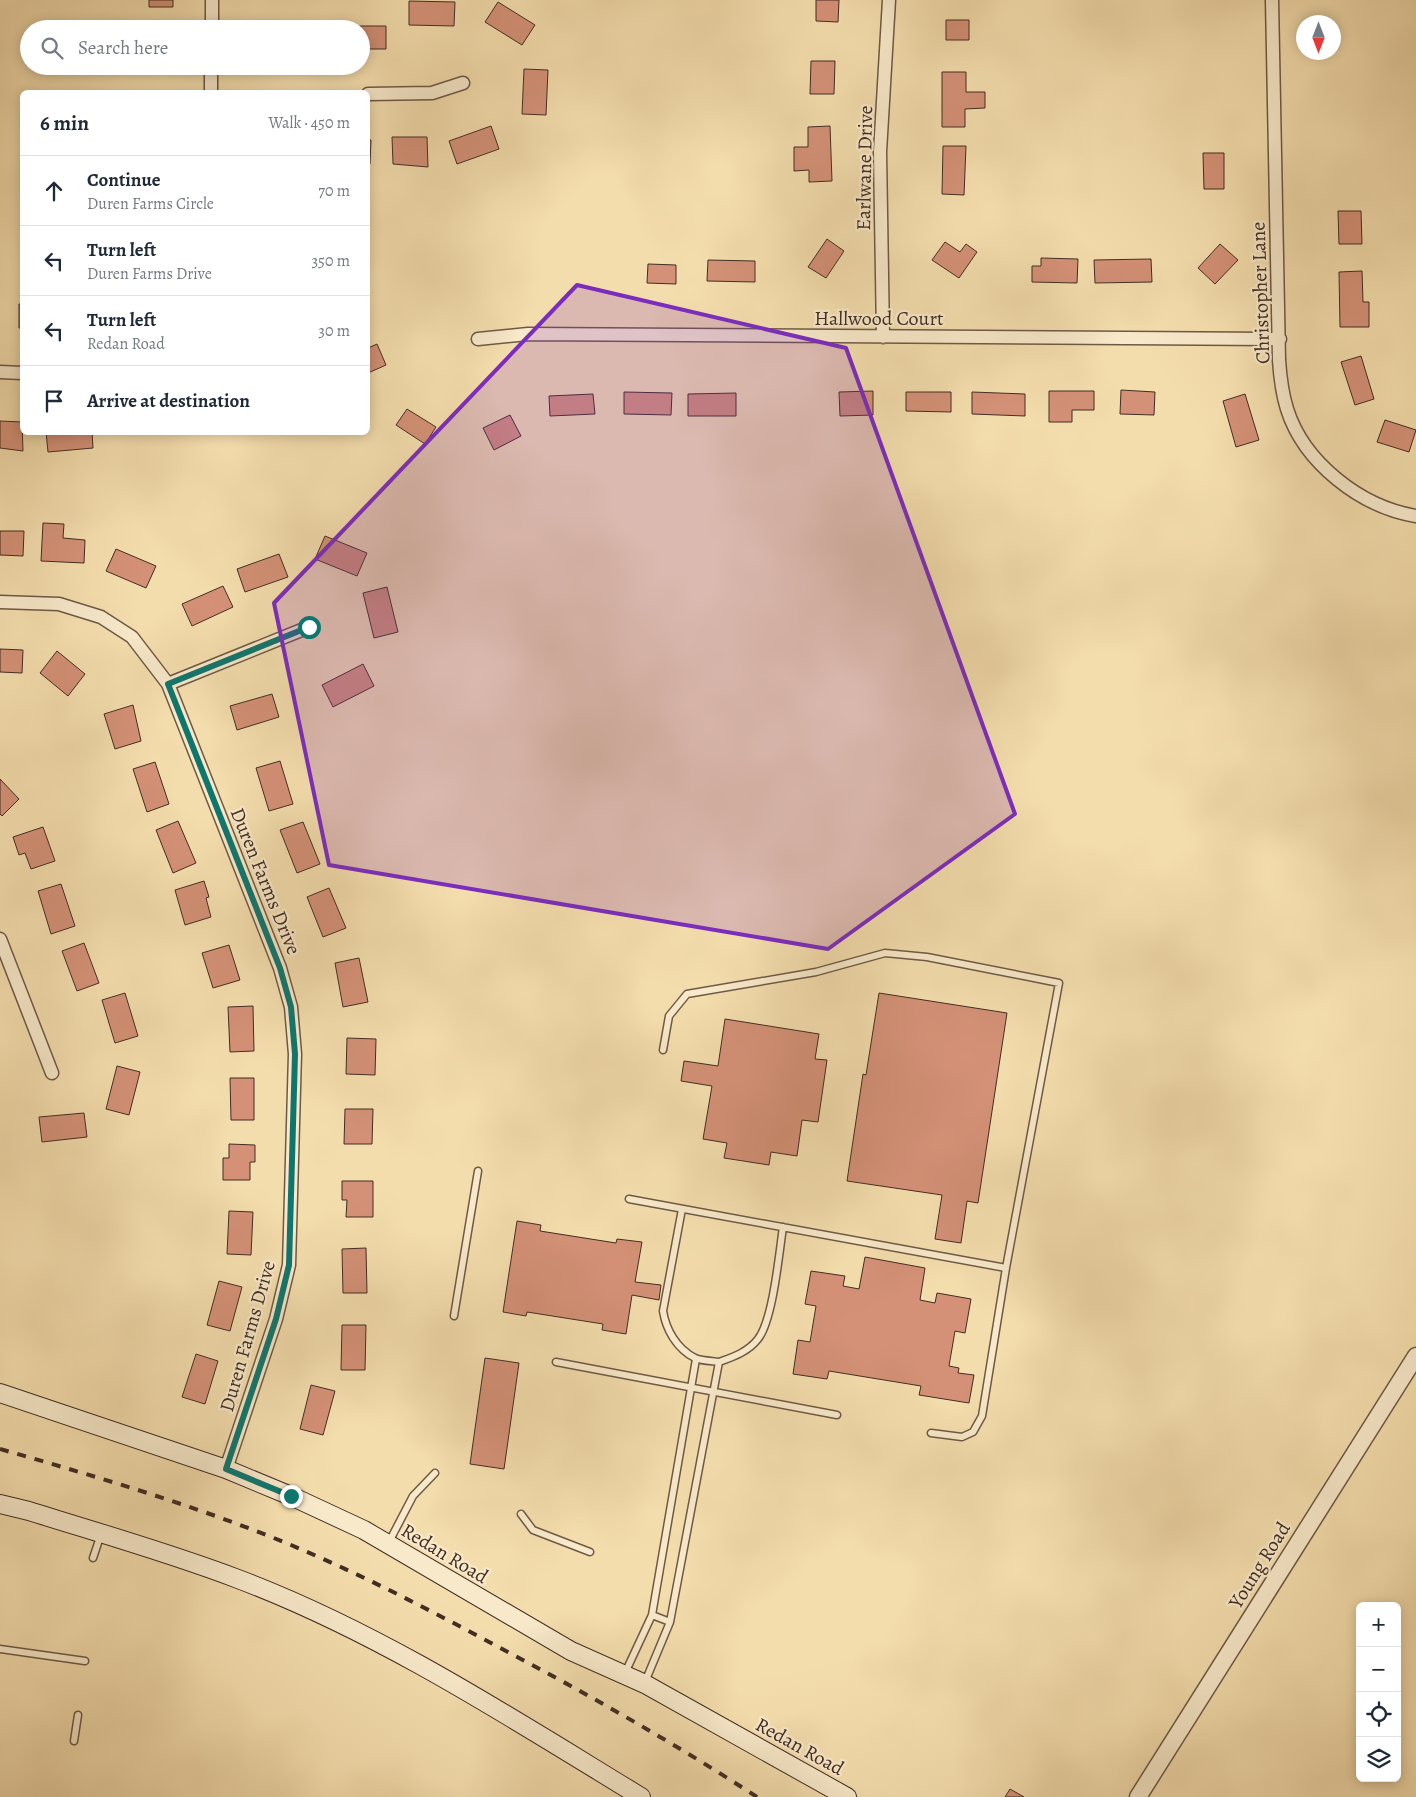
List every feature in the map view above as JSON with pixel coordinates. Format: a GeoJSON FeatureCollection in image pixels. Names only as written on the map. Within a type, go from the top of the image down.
{"type":"FeatureCollection","features":[{"type":"Feature","properties":{"kind":"main road","name":"Redan Road"},"geometry":{"type":"LineString","coordinates":[[0,1393],[226,1469],[291,1496],[388,1544],[562,1647],[645,1684],[847,1797]]}},
{"type":"Feature","properties":{"kind":"main road"},"geometry":{"type":"LineString","coordinates":[[0,1504],[29,1511],[239,1579],[324,1617],[474,1696],[642,1797]]}},
{"type":"Feature","properties":{"kind":"street"},"geometry":{"type":"LineString","coordinates":[[212,0],[212,20]]}},
{"type":"Feature","properties":{"kind":"street","name":"Earlwane Drive"},"geometry":{"type":"LineString","coordinates":[[883,337],[880,152],[889,0]]}},
{"type":"Feature","properties":{"kind":"street","name":"Christopher Lane"},"geometry":{"type":"LineString","coordinates":[[1272,0],[1280,370],[1287,408],[1296,430],[1308,450],[1330,472],[1367,498],[1388,508],[1416,516]]}},
{"type":"Feature","properties":{"kind":"street"},"geometry":{"type":"LineString","coordinates":[[211,75],[211,90]]}},
{"type":"Feature","properties":{"kind":"street"},"geometry":{"type":"LineString","coordinates":[[370,94],[432,93],[463,83]]}},
{"type":"Feature","properties":{"kind":"street","name":"Hallwood Court"},"geometry":{"type":"LineString","coordinates":[[478,339],[528,334],[1280,339]]}},
{"type":"Feature","properties":{"kind":"street"},"geometry":{"type":"LineString","coordinates":[[0,372],[20,372]]}},
{"type":"Feature","properties":{"kind":"street","name":"Duren Farms Drive"},"geometry":{"type":"LineString","coordinates":[[0,602],[59,604],[101,617],[132,637],[168,684],[280,968],[292,1016],[295,1054],[289,1265],[276,1319],[226,1469]]}},
{"type":"Feature","properties":{"kind":"street"},"geometry":{"type":"LineString","coordinates":[[168,684],[309,627]]}},
{"type":"Feature","properties":{"kind":"street"},"geometry":{"type":"LineString","coordinates":[[0,939],[52,1073]]}},
{"type":"Feature","properties":{"kind":"street","name":"Young Road"},"geometry":{"type":"LineString","coordinates":[[1138,1797],[1416,1356]]}},
{"type":"Feature","properties":{"kind":"lane"},"geometry":{"type":"LineString","coordinates":[[663,1050],[669,1016],[687,994],[816,972],[885,953],[927,957],[1059,983],[1006,1268],[982,1416],[973,1432],[962,1436],[932,1433]]}},
{"type":"Feature","properties":{"kind":"lane"},"geometry":{"type":"LineString","coordinates":[[454,1316],[478,1171]]}},
{"type":"Feature","properties":{"kind":"lane"},"geometry":{"type":"LineString","coordinates":[[629,1199],[1006,1268]]}},
{"type":"Feature","properties":{"kind":"lane"},"geometry":{"type":"LineString","coordinates":[[682,1209],[663,1311],[666,1326],[675,1340],[696,1359],[719,1362],[736,1356],[751,1347],[766,1325],[783,1227]]}},
{"type":"Feature","properties":{"kind":"lane"},"geometry":{"type":"LineString","coordinates":[[624,1675],[652,1615],[696,1359]]}},
{"type":"Feature","properties":{"kind":"lane"},"geometry":{"type":"LineString","coordinates":[[556,1362],[837,1415]]}},
{"type":"Feature","properties":{"kind":"lane"},"geometry":{"type":"LineString","coordinates":[[645,1684],[670,1622],[719,1362]]}},
{"type":"Feature","properties":{"kind":"lane"},"geometry":{"type":"LineString","coordinates":[[388,1544],[413,1496],[435,1473]]}},
{"type":"Feature","properties":{"kind":"lane"},"geometry":{"type":"LineString","coordinates":[[521,1514],[533,1530],[590,1552]]}},
{"type":"Feature","properties":{"kind":"lane"},"geometry":{"type":"LineString","coordinates":[[93,1558],[101,1534]]}},
{"type":"Feature","properties":{"kind":"lane"},"geometry":{"type":"LineString","coordinates":[[652,1615],[670,1622]]}},
{"type":"Feature","properties":{"kind":"lane"},"geometry":{"type":"LineString","coordinates":[[0,1649],[85,1660]]}},
{"type":"Feature","properties":{"kind":"lane"},"geometry":{"type":"LineString","coordinates":[[74,1741],[78,1715]]}},
{"type":"Feature","properties":{"kind":"highlighted area"},"geometry":{"type":"Polygon","coordinates":[[[577,285],[846,348],[1015,814],[828,949],[329,865],[274,603],[577,285]]]}},
{"type":"Feature","properties":{"kind":"building"},"geometry":{"type":"Polygon","coordinates":[[[149,0],[173,0],[173,7],[149,7],[149,0]]]}},
{"type":"Feature","properties":{"kind":"building"},"geometry":{"type":"Polygon","coordinates":[[[816,0],[839,0],[838,22],[816,21],[816,0]]]}},
{"type":"Feature","properties":{"kind":"building"},"geometry":{"type":"Polygon","coordinates":[[[409,1],[455,2],[454,26],[409,25],[409,1]]]}},
{"type":"Feature","properties":{"kind":"building"},"geometry":{"type":"Polygon","coordinates":[[[498,2],[535,25],[522,45],[485,22],[498,2]]]}},
{"type":"Feature","properties":{"kind":"building"},"geometry":{"type":"Polygon","coordinates":[[[946,20],[969,20],[969,40],[946,40],[946,20]]]}},
{"type":"Feature","properties":{"kind":"building"},"geometry":{"type":"Polygon","coordinates":[[[370,26],[386,26],[386,49],[370,49],[370,26]]]}},
{"type":"Feature","properties":{"kind":"building"},"geometry":{"type":"Polygon","coordinates":[[[811,61],[835,61],[834,94],[810,94],[811,61]]]}},
{"type":"Feature","properties":{"kind":"building"},"geometry":{"type":"Polygon","coordinates":[[[524,69],[548,70],[546,115],[522,114],[524,69]]]}},
{"type":"Feature","properties":{"kind":"building"},"geometry":{"type":"Polygon","coordinates":[[[942,72],[966,72],[966,92],[985,92],[985,108],[965,109],[965,127],[942,127],[942,72]]]}},
{"type":"Feature","properties":{"kind":"building"},"geometry":{"type":"Polygon","coordinates":[[[491,126],[499,149],[457,164],[449,141],[491,126]]]}},
{"type":"Feature","properties":{"kind":"building"},"geometry":{"type":"Polygon","coordinates":[[[830,126],[832,181],[809,182],[809,170],[794,171],[794,147],[808,147],[808,127],[830,126]]]}},
{"type":"Feature","properties":{"kind":"building"},"geometry":{"type":"Polygon","coordinates":[[[392,137],[427,137],[428,167],[393,164],[392,137]]]}},
{"type":"Feature","properties":{"kind":"building"},"geometry":{"type":"Polygon","coordinates":[[[943,146],[966,146],[964,195],[942,194],[943,146]]]}},
{"type":"Feature","properties":{"kind":"building"},"geometry":{"type":"Polygon","coordinates":[[[1203,153],[1224,153],[1224,189],[1204,189],[1203,153]]]}},
{"type":"Feature","properties":{"kind":"building"},"geometry":{"type":"Polygon","coordinates":[[[1338,211],[1361,211],[1362,244],[1339,244],[1338,211]]]}},
{"type":"Feature","properties":{"kind":"building"},"geometry":{"type":"Polygon","coordinates":[[[827,239],[844,251],[826,278],[808,267],[827,239]]]}},
{"type":"Feature","properties":{"kind":"building"},"geometry":{"type":"Polygon","coordinates":[[[945,242],[960,252],[966,244],[977,252],[959,278],[932,260],[945,242]]]}},
{"type":"Feature","properties":{"kind":"building"},"geometry":{"type":"Polygon","coordinates":[[[1220,244],[1238,260],[1215,284],[1198,268],[1220,244]]]}},
{"type":"Feature","properties":{"kind":"building"},"geometry":{"type":"Polygon","coordinates":[[[1041,258],[1078,259],[1077,283],[1032,282],[1032,266],[1041,266],[1041,258]]]}},
{"type":"Feature","properties":{"kind":"building"},"geometry":{"type":"Polygon","coordinates":[[[1151,259],[1152,282],[1095,283],[1094,260],[1151,259]]]}},
{"type":"Feature","properties":{"kind":"building"},"geometry":{"type":"Polygon","coordinates":[[[708,260],[755,261],[755,282],[707,281],[708,260]]]}},
{"type":"Feature","properties":{"kind":"building"},"geometry":{"type":"Polygon","coordinates":[[[648,264],[676,265],[676,284],[647,283],[648,264]]]}},
{"type":"Feature","properties":{"kind":"building"},"geometry":{"type":"Polygon","coordinates":[[[1362,271],[1363,302],[1369,302],[1369,327],[1340,327],[1339,272],[1362,271]]]}},
{"type":"Feature","properties":{"kind":"building"},"geometry":{"type":"Polygon","coordinates":[[[19,304],[20,304],[20,328],[19,304]]]}},
{"type":"Feature","properties":{"kind":"building"},"geometry":{"type":"Polygon","coordinates":[[[377,344],[386,365],[370,372],[370,347],[377,344]]]}},
{"type":"Feature","properties":{"kind":"building"},"geometry":{"type":"Polygon","coordinates":[[[1361,356],[1374,399],[1355,405],[1341,362],[1361,356]]]}},
{"type":"Feature","properties":{"kind":"building"},"geometry":{"type":"Polygon","coordinates":[[[1121,390],[1155,392],[1154,415],[1120,414],[1121,390]]]}},
{"type":"Feature","properties":{"kind":"building"},"geometry":{"type":"Polygon","coordinates":[[[873,391],[873,415],[840,416],[839,392],[873,391]]]}},
{"type":"Feature","properties":{"kind":"building"},"geometry":{"type":"Polygon","coordinates":[[[1049,391],[1094,391],[1094,410],[1072,410],[1072,422],[1049,422],[1049,391]]]}},
{"type":"Feature","properties":{"kind":"building"},"geometry":{"type":"Polygon","coordinates":[[[624,392],[672,393],[671,415],[624,414],[624,392]]]}},
{"type":"Feature","properties":{"kind":"building"},"geometry":{"type":"Polygon","coordinates":[[[906,392],[951,392],[951,412],[906,411],[906,392]]]}},
{"type":"Feature","properties":{"kind":"building"},"geometry":{"type":"Polygon","coordinates":[[[972,392],[1025,394],[1025,416],[972,414],[972,392]]]}},
{"type":"Feature","properties":{"kind":"building"},"geometry":{"type":"Polygon","coordinates":[[[736,393],[736,416],[688,416],[688,394],[736,393]]]}},
{"type":"Feature","properties":{"kind":"building"},"geometry":{"type":"Polygon","coordinates":[[[593,394],[595,414],[550,416],[549,396],[593,394]]]}},
{"type":"Feature","properties":{"kind":"building"},"geometry":{"type":"Polygon","coordinates":[[[1245,394],[1259,440],[1236,447],[1223,401],[1245,394]]]}},
{"type":"Feature","properties":{"kind":"building"},"geometry":{"type":"Polygon","coordinates":[[[407,409],[436,427],[425,444],[396,425],[407,409]]]}},
{"type":"Feature","properties":{"kind":"building"},"geometry":{"type":"Polygon","coordinates":[[[510,415],[521,436],[494,450],[483,428],[510,415]]]}},
{"type":"Feature","properties":{"kind":"building"},"geometry":{"type":"Polygon","coordinates":[[[1385,420],[1416,430],[1409,452],[1377,442],[1385,420]]]}},
{"type":"Feature","properties":{"kind":"building"},"geometry":{"type":"Polygon","coordinates":[[[0,421],[20,422],[23,451],[0,448],[0,421]]]}},
{"type":"Feature","properties":{"kind":"building"},"geometry":{"type":"Polygon","coordinates":[[[46,435],[92,435],[93,448],[48,452],[46,435]]]}},
{"type":"Feature","properties":{"kind":"building"},"geometry":{"type":"Polygon","coordinates":[[[43,523],[64,524],[63,538],[85,540],[84,563],[41,561],[43,523]]]}},
{"type":"Feature","properties":{"kind":"building"},"geometry":{"type":"Polygon","coordinates":[[[0,531],[24,531],[23,556],[0,555],[0,531]]]}},
{"type":"Feature","properties":{"kind":"building"},"geometry":{"type":"Polygon","coordinates":[[[325,536],[367,553],[357,576],[315,559],[325,536]]]}},
{"type":"Feature","properties":{"kind":"building"},"geometry":{"type":"Polygon","coordinates":[[[116,549],[156,566],[146,588],[106,571],[116,549]]]}},
{"type":"Feature","properties":{"kind":"building"},"geometry":{"type":"Polygon","coordinates":[[[279,554],[288,577],[245,592],[237,569],[279,554]]]}},
{"type":"Feature","properties":{"kind":"building"},"geometry":{"type":"Polygon","coordinates":[[[223,586],[233,607],[192,626],[182,604],[223,586]]]}},
{"type":"Feature","properties":{"kind":"building"},"geometry":{"type":"Polygon","coordinates":[[[387,587],[398,632],[374,638],[363,593],[387,587]]]}},
{"type":"Feature","properties":{"kind":"building"},"geometry":{"type":"Polygon","coordinates":[[[0,649],[23,650],[22,673],[0,672],[0,649]]]}},
{"type":"Feature","properties":{"kind":"building"},"geometry":{"type":"Polygon","coordinates":[[[57,651],[85,674],[68,696],[40,673],[57,651]]]}},
{"type":"Feature","properties":{"kind":"building"},"geometry":{"type":"Polygon","coordinates":[[[363,664],[374,686],[333,707],[322,685],[363,664]]]}},
{"type":"Feature","properties":{"kind":"building"},"geometry":{"type":"Polygon","coordinates":[[[272,694],[279,717],[237,730],[230,706],[272,694]]]}},
{"type":"Feature","properties":{"kind":"building"},"geometry":{"type":"Polygon","coordinates":[[[133,705],[141,741],[115,749],[104,714],[133,705]]]}},
{"type":"Feature","properties":{"kind":"building"},"geometry":{"type":"Polygon","coordinates":[[[280,761],[293,804],[269,811],[256,768],[280,761]]]}},
{"type":"Feature","properties":{"kind":"building"},"geometry":{"type":"Polygon","coordinates":[[[155,762],[169,804],[147,812],[133,769],[155,762]]]}},
{"type":"Feature","properties":{"kind":"building"},"geometry":{"type":"Polygon","coordinates":[[[0,779],[19,799],[2,816],[0,814],[0,779]]]}},
{"type":"Feature","properties":{"kind":"building"},"geometry":{"type":"Polygon","coordinates":[[[178,821],[196,863],[173,873],[156,830],[178,821]]]}},
{"type":"Feature","properties":{"kind":"building"},"geometry":{"type":"Polygon","coordinates":[[[303,822],[320,864],[297,873],[280,830],[303,822]]]}},
{"type":"Feature","properties":{"kind":"building"},"geometry":{"type":"Polygon","coordinates":[[[43,827],[55,861],[31,869],[25,853],[19,855],[13,837],[43,827]]]}},
{"type":"Feature","properties":{"kind":"building"},"geometry":{"type":"Polygon","coordinates":[[[204,881],[209,897],[206,898],[211,917],[185,925],[175,890],[204,881]]]}},
{"type":"Feature","properties":{"kind":"building"},"geometry":{"type":"Polygon","coordinates":[[[61,884],[75,926],[51,934],[38,891],[61,884]]]}},
{"type":"Feature","properties":{"kind":"building"},"geometry":{"type":"Polygon","coordinates":[[[329,888],[346,928],[323,937],[307,897],[329,888]]]}},
{"type":"Feature","properties":{"kind":"building"},"geometry":{"type":"Polygon","coordinates":[[[84,943],[99,983],[77,991],[62,951],[84,943]]]}},
{"type":"Feature","properties":{"kind":"building"},"geometry":{"type":"Polygon","coordinates":[[[229,945],[240,980],[213,988],[202,953],[229,945]]]}},
{"type":"Feature","properties":{"kind":"building"},"geometry":{"type":"Polygon","coordinates":[[[359,958],[368,1002],[343,1007],[335,963],[359,958]]]}},
{"type":"Feature","properties":{"kind":"building"},"geometry":{"type":"Polygon","coordinates":[[[125,993],[138,1036],[115,1043],[102,1000],[125,993]]]}},
{"type":"Feature","properties":{"kind":"building"},"geometry":{"type":"Polygon","coordinates":[[[879,993],[1007,1013],[978,1203],[967,1201],[961,1243],[935,1239],[942,1195],[847,1181],[863,1074],[866,1075],[879,993]]]}},
{"type":"Feature","properties":{"kind":"building"},"geometry":{"type":"Polygon","coordinates":[[[253,1006],[254,1051],[230,1052],[228,1007],[253,1006]]]}},
{"type":"Feature","properties":{"kind":"building"},"geometry":{"type":"Polygon","coordinates":[[[725,1019],[819,1034],[815,1059],[827,1060],[818,1122],[802,1120],[797,1156],[771,1152],[769,1165],[724,1158],[727,1143],[703,1139],[712,1086],[681,1081],[684,1061],[718,1066],[725,1019]]]}},
{"type":"Feature","properties":{"kind":"building"},"geometry":{"type":"Polygon","coordinates":[[[347,1038],[376,1039],[375,1075],[346,1074],[347,1038]]]}},
{"type":"Feature","properties":{"kind":"building"},"geometry":{"type":"Polygon","coordinates":[[[117,1066],[140,1072],[129,1115],[106,1109],[117,1066]]]}},
{"type":"Feature","properties":{"kind":"building"},"geometry":{"type":"Polygon","coordinates":[[[230,1078],[254,1078],[254,1120],[231,1120],[230,1078]]]}},
{"type":"Feature","properties":{"kind":"building"},"geometry":{"type":"Polygon","coordinates":[[[345,1109],[373,1109],[372,1144],[344,1144],[345,1109]]]}},
{"type":"Feature","properties":{"kind":"building"},"geometry":{"type":"Polygon","coordinates":[[[84,1113],[87,1137],[42,1142],[39,1117],[84,1113]]]}},
{"type":"Feature","properties":{"kind":"building"},"geometry":{"type":"Polygon","coordinates":[[[229,1144],[255,1145],[255,1162],[250,1162],[250,1180],[223,1180],[223,1158],[229,1158],[229,1144]]]}},
{"type":"Feature","properties":{"kind":"building"},"geometry":{"type":"Polygon","coordinates":[[[342,1181],[373,1181],[373,1217],[346,1217],[347,1200],[342,1200],[342,1181]]]}},
{"type":"Feature","properties":{"kind":"building"},"geometry":{"type":"Polygon","coordinates":[[[229,1211],[253,1212],[251,1255],[227,1254],[229,1211]]]}},
{"type":"Feature","properties":{"kind":"building"},"geometry":{"type":"Polygon","coordinates":[[[517,1221],[541,1225],[540,1231],[616,1243],[617,1239],[642,1242],[635,1282],[661,1285],[659,1300],[632,1295],[626,1334],[602,1330],[603,1324],[527,1312],[526,1316],[503,1312],[517,1221]]]}},
{"type":"Feature","properties":{"kind":"building"},"geometry":{"type":"Polygon","coordinates":[[[366,1248],[367,1293],[343,1293],[342,1249],[366,1248]]]}},
{"type":"Feature","properties":{"kind":"building"},"geometry":{"type":"Polygon","coordinates":[[[865,1257],[925,1268],[920,1300],[935,1303],[937,1293],[971,1299],[965,1333],[955,1331],[949,1366],[959,1368],[958,1373],[974,1375],[969,1403],[919,1395],[921,1386],[829,1371],[827,1379],[793,1374],[798,1340],[810,1342],[816,1306],[805,1304],[811,1271],[845,1276],[843,1286],[859,1289],[865,1257]]]}},
{"type":"Feature","properties":{"kind":"building"},"geometry":{"type":"Polygon","coordinates":[[[219,1281],[242,1287],[230,1331],[207,1325],[219,1281]]]}},
{"type":"Feature","properties":{"kind":"building"},"geometry":{"type":"Polygon","coordinates":[[[342,1325],[366,1325],[365,1370],[341,1370],[342,1325]]]}},
{"type":"Feature","properties":{"kind":"building"},"geometry":{"type":"Polygon","coordinates":[[[196,1354],[218,1361],[205,1404],[182,1397],[196,1354]]]}},
{"type":"Feature","properties":{"kind":"building"},"geometry":{"type":"Polygon","coordinates":[[[485,1358],[519,1363],[504,1469],[470,1464],[485,1358]]]}},
{"type":"Feature","properties":{"kind":"building"},"geometry":{"type":"Polygon","coordinates":[[[311,1385],[335,1391],[323,1435],[300,1429],[311,1385]]]}},
{"type":"Feature","properties":{"kind":"building"},"geometry":{"type":"Polygon","coordinates":[[[1010,1789],[1024,1797],[1005,1797],[1010,1789]]]}},
{"type":"Feature","properties":{"kind":"railway"},"geometry":{"type":"LineString","coordinates":[[0,1449],[110,1481],[220,1517],[291,1545],[342,1568],[417,1604],[559,1679],[659,1736],[757,1797]]}},
{"type":"Feature","properties":{"kind":"route"},"geometry":{"type":"LineString","coordinates":[[291,1496],[226,1469],[276,1319],[289,1265],[295,1054],[291,1007],[280,968],[168,684],[309,627]]}}]}
